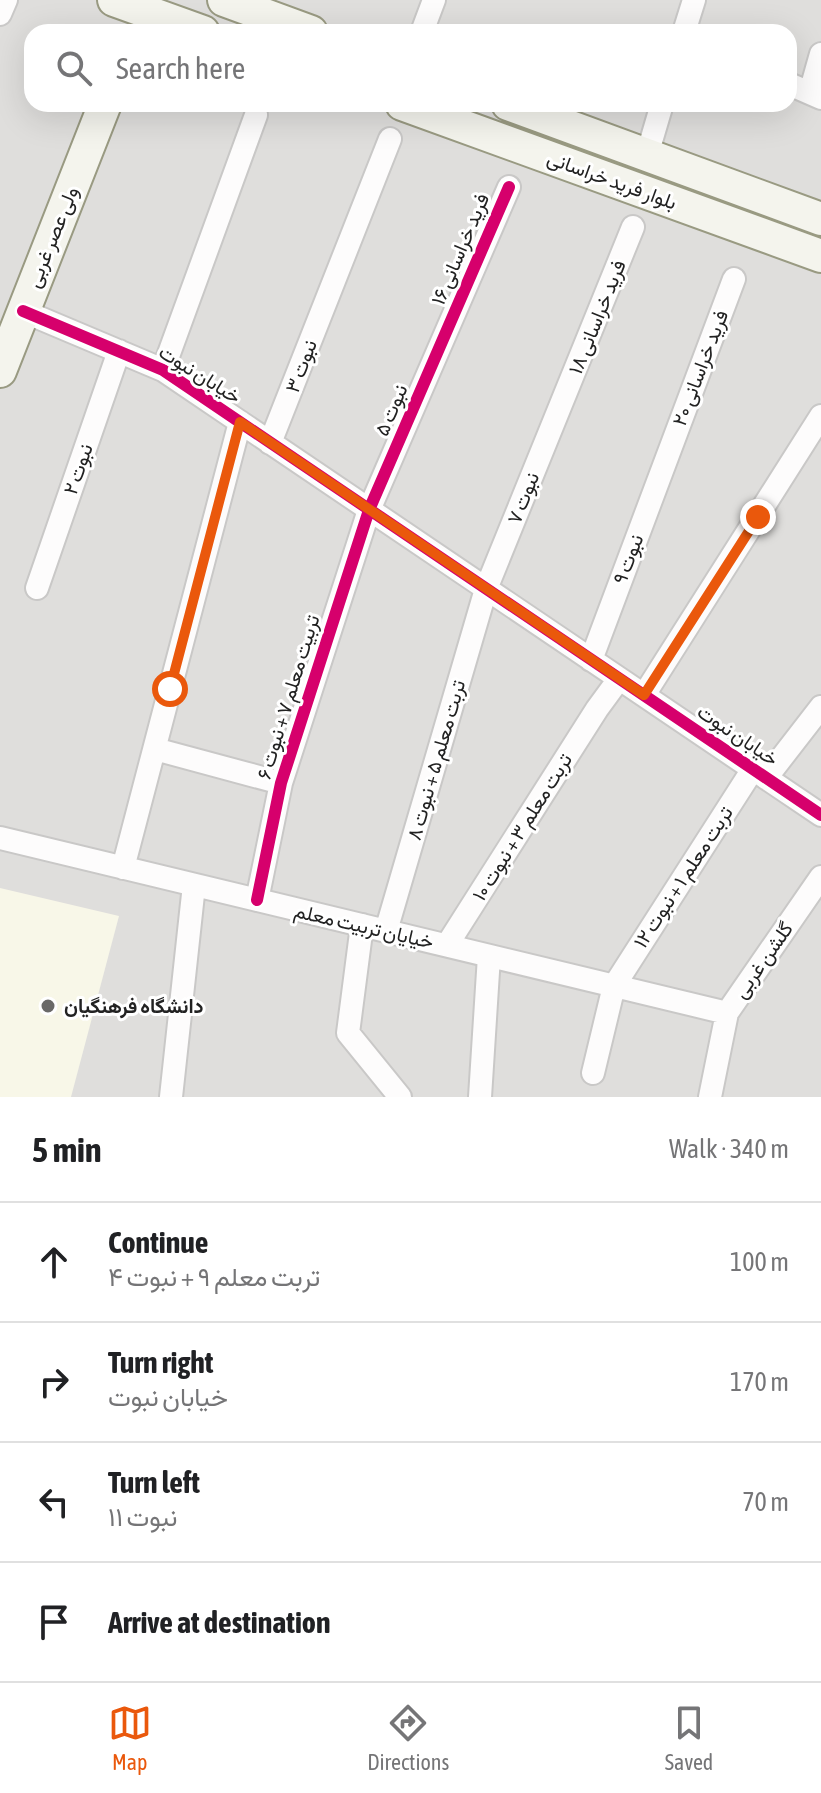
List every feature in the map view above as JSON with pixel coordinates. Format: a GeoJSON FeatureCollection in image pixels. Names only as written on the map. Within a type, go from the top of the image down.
{"type":"FeatureCollection","features":[{"type":"Feature","properties":{"kind":"street"},"geometry":{"type":"LineString","coordinates":[[0,14],[6,0]]}},
{"type":"Feature","properties":{"kind":"street"},"geometry":{"type":"LineString","coordinates":[[224,0],[289,24]]}},
{"type":"Feature","properties":{"kind":"street"},"geometry":{"type":"LineString","coordinates":[[425,24],[434,0]]}},
{"type":"Feature","properties":{"kind":"street"},"geometry":{"type":"LineString","coordinates":[[686,24],[694,0]]}},
{"type":"Feature","properties":{"kind":"street"},"geometry":{"type":"LineString","coordinates":[[130,14],[171,24]]}},
{"type":"Feature","properties":{"kind":"street"},"geometry":{"type":"LineString","coordinates":[[797,87],[816,95],[821,54]]}},
{"type":"Feature","properties":{"kind":"street","name":"ولی عصر غربی"},"geometry":{"type":"LineString","coordinates":[[0,371],[102,112]]}},
{"type":"Feature","properties":{"kind":"street","name":"بلوار فرید خراسانی"},"geometry":{"type":"LineString","coordinates":[[424,112],[821,256]]}},
{"type":"Feature","properties":{"kind":"street","name":"بلوار فرید خراسانی"},"geometry":{"type":"LineString","coordinates":[[530,112],[821,219]]}},
{"type":"Feature","properties":{"kind":"street"},"geometry":{"type":"LineString","coordinates":[[647,155],[660,112]]}},
{"type":"Feature","properties":{"kind":"street"},"geometry":{"type":"LineString","coordinates":[[163,370],[256,115]]}},
{"type":"Feature","properties":{"kind":"street","name":"نبوت ۳"},"geometry":{"type":"LineString","coordinates":[[270,443],[390,139]]}},
{"type":"Feature","properties":{"kind":"street","name":"فرید خراسانی ۱۶"},"geometry":{"type":"LineString","coordinates":[[449,326],[509,187]]}},
{"type":"Feature","properties":{"kind":"street","name":"فرید خراسانی ۱۸"},"geometry":{"type":"LineString","coordinates":[[560,407],[633,227]]}},
{"type":"Feature","properties":{"kind":"street","name":"فرید خراسانی ۲۰"},"geometry":{"type":"LineString","coordinates":[[666,458],[734,279]]}},
{"type":"Feature","properties":{"kind":"street","name":"خیابان نبوت"},"geometry":{"type":"LineString","coordinates":[[23,311],[163,370],[821,815]]}},
{"type":"Feature","properties":{"kind":"street","name":"نبوت ۵"},"geometry":{"type":"LineString","coordinates":[[369,510],[449,326]]}},
{"type":"Feature","properties":{"kind":"street","name":"نبوت ۲"},"geometry":{"type":"LineString","coordinates":[[37,588],[119,351]]}},
{"type":"Feature","properties":{"kind":"street","name":"نبوت ۷"},"geometry":{"type":"LineString","coordinates":[[486,589],[560,407]]}},
{"type":"Feature","properties":{"kind":"street"},"geometry":{"type":"LineString","coordinates":[[644,695],[821,416]]}},
{"type":"Feature","properties":{"kind":"street"},"geometry":{"type":"LineString","coordinates":[[123,868],[240,422]]}},
{"type":"Feature","properties":{"kind":"street","name":"نبوت ۹"},"geometry":{"type":"LineString","coordinates":[[591,660],[666,458]]}},
{"type":"Feature","properties":{"kind":"street","name":"تربیت معلم ۷ + نبوت ۶"},"geometry":{"type":"LineString","coordinates":[[257,900],[281,783],[369,510]]}},
{"type":"Feature","properties":{"kind":"street","name":"تربت معلم ۵ + نبوت ۸"},"geometry":{"type":"LineString","coordinates":[[386,931],[486,589]]}},
{"type":"Feature","properties":{"kind":"street","name":"تربت معلم ۳ + نبوت ۱۰"},"geometry":{"type":"LineString","coordinates":[[447,945],[619,679]]}},
{"type":"Feature","properties":{"kind":"street","name":"تربت معلم ۱ + نبوت ۱۲"},"geometry":{"type":"LineString","coordinates":[[593,1073],[614,986],[760,774],[821,707]]}},
{"type":"Feature","properties":{"kind":"street"},"geometry":{"type":"LineString","coordinates":[[155,749],[281,783]]}},
{"type":"Feature","properties":{"kind":"street","name":"خیایان تربیت معلم"},"geometry":{"type":"LineString","coordinates":[[0,838],[727,1013]]}},
{"type":"Feature","properties":{"kind":"street","name":"گلشن غربی"},"geometry":{"type":"LineString","coordinates":[[710,1097],[727,1013],[821,877]]}},
{"type":"Feature","properties":{"kind":"street"},"geometry":{"type":"LineString","coordinates":[[171,1097],[194,885]]}},
{"type":"Feature","properties":{"kind":"street"},"geometry":{"type":"LineString","coordinates":[[362,925],[348,1033],[400,1097]]}},
{"type":"Feature","properties":{"kind":"street"},"geometry":{"type":"LineString","coordinates":[[480,1097],[489,956]]}},
{"type":"Feature","properties":{"kind":"shaded area"},"geometry":{"type":"Polygon","coordinates":[[[0,0],[821,0],[821,1097],[0,1097],[0,0]]]}},
{"type":"Feature","properties":{"kind":"shaded area","name":"دانشگاه فرهنگیان"},"geometry":{"type":"Polygon","coordinates":[[[0,888],[119,916],[71,1097],[0,1097],[0,888]]]}},
{"type":"Feature","properties":{"kind":"cycle path"},"geometry":{"type":"LineString","coordinates":[[257,900],[281,783],[369,510],[509,187]]}},
{"type":"Feature","properties":{"kind":"cycle path"},"geometry":{"type":"LineString","coordinates":[[23,311],[163,370],[821,815]]}},
{"type":"Feature","properties":{"kind":"place","name":"دانشگاه فرهنگیان"},"geometry":{"type":"Point","coordinates":[48,1006]}},
{"type":"Feature","properties":{"kind":"route"},"geometry":{"type":"LineString","coordinates":[[170,689],[240,422],[644,695],[758,517]]}}]}
